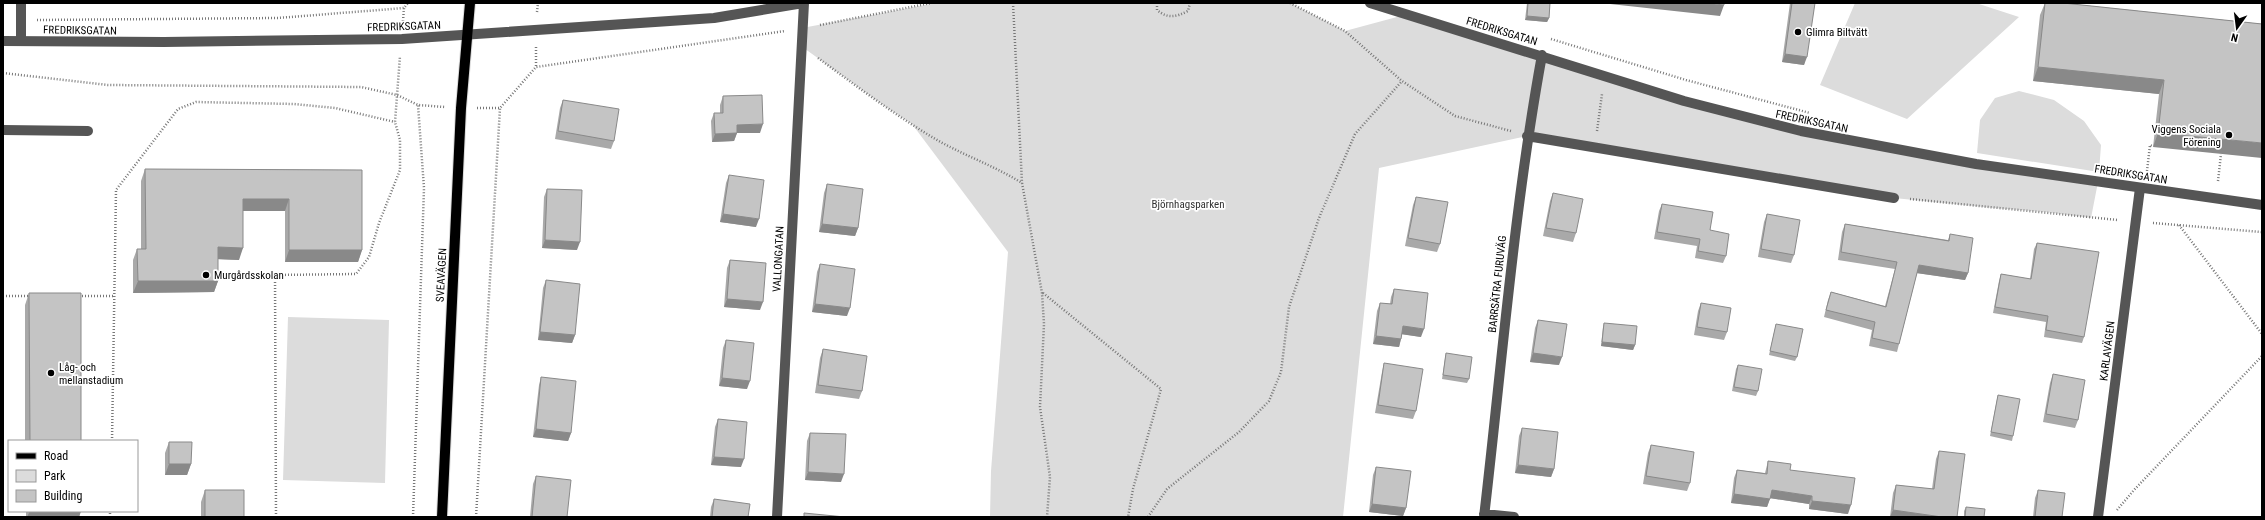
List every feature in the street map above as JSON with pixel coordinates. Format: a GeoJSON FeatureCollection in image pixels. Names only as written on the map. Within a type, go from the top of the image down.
{"type":"FeatureCollection","features":[{"type":"Feature","properties":{"kind":"main road","name":"SVEAVÄGEN"},"geometry":{"type":"LineString","coordinates":[[442,517],[461,108],[470,3]]}},
{"type":"Feature","properties":{"kind":"street"},"geometry":{"type":"LineString","coordinates":[[21,3],[21,41]]}},
{"type":"Feature","properties":{"kind":"street","name":"FREDRIKSGATAN"},"geometry":{"type":"LineString","coordinates":[[3,41],[239,42],[402,39],[714,18],[804,3]]}},
{"type":"Feature","properties":{"kind":"street","name":"VALLONGATAN"},"geometry":{"type":"LineString","coordinates":[[777,517],[804,3]]}},
{"type":"Feature","properties":{"kind":"street","name":"FREDRIKSGATAN"},"geometry":{"type":"LineString","coordinates":[[1370,3],[1542,55],[1684,101],[1801,132],[1900,151],[2262,205]]}},
{"type":"Feature","properties":{"kind":"street","name":"BARRSÄTRA FURUVÄG"},"geometry":{"type":"LineString","coordinates":[[1484,515],[1517,211],[1527,136],[1542,55]]}},
{"type":"Feature","properties":{"kind":"street"},"geometry":{"type":"LineString","coordinates":[[3,130],[88,131]]}},
{"type":"Feature","properties":{"kind":"street"},"geometry":{"type":"LineString","coordinates":[[1527,136],[1894,198]]}},
{"type":"Feature","properties":{"kind":"street","name":"KARLAVÄGEN"},"geometry":{"type":"LineString","coordinates":[[2098,517],[2140,188]]}},
{"type":"Feature","properties":{"kind":"street"},"geometry":{"type":"LineString","coordinates":[[1484,515],[1514,517]]}},
{"type":"Feature","properties":{"kind":"path"},"geometry":{"type":"LineString","coordinates":[[21,20],[278,18],[404,8],[408,3]]}},
{"type":"Feature","properties":{"kind":"path"},"geometry":{"type":"LineString","coordinates":[[476,517],[500,108],[536,67],[802,28],[931,3]]}},
{"type":"Feature","properties":{"kind":"path"},"geometry":{"type":"LineString","coordinates":[[1013,3],[1022,183],[1042,293],[1044,324],[1040,407],[1050,477],[1047,517]]}},
{"type":"Feature","properties":{"kind":"path"},"geometry":{"type":"LineString","coordinates":[[1157,3],[1157,10],[1164,16],[1174,18],[1188,11],[1190,3]]}},
{"type":"Feature","properties":{"kind":"path"},"geometry":{"type":"LineString","coordinates":[[1290,3],[1345,31],[1402,81],[1455,116],[1527,136]]}},
{"type":"Feature","properties":{"kind":"path"},"geometry":{"type":"LineString","coordinates":[[1544,37],[1686,80],[1812,114]]}},
{"type":"Feature","properties":{"kind":"path"},"geometry":{"type":"LineString","coordinates":[[802,46],[884,106],[933,138],[994,166],[1022,183]]}},
{"type":"Feature","properties":{"kind":"path"},"geometry":{"type":"LineString","coordinates":[[3,73],[108,85],[361,87],[397,95],[418,105],[461,108],[500,108]]}},
{"type":"Feature","properties":{"kind":"path"},"geometry":{"type":"LineString","coordinates":[[1148,517],[1167,489],[1239,432],[1269,401],[1281,372],[1289,307],[1322,211],[1355,134],[1402,81]]}},
{"type":"Feature","properties":{"kind":"path"},"geometry":{"type":"LineString","coordinates":[[1595,147],[1603,88]]}},
{"type":"Feature","properties":{"kind":"path"},"geometry":{"type":"LineString","coordinates":[[276,517],[275,275],[356,274],[369,257],[379,223],[400,170],[400,140],[395,122],[397,95]]}},
{"type":"Feature","properties":{"kind":"path"},"geometry":{"type":"LineString","coordinates":[[112,440],[116,190],[178,109],[196,102],[294,104],[335,108],[395,122]]}},
{"type":"Feature","properties":{"kind":"path"},"geometry":{"type":"LineString","coordinates":[[413,517],[424,188],[418,105]]}},
{"type":"Feature","properties":{"kind":"path"},"geometry":{"type":"LineString","coordinates":[[2146,173],[2150,145],[2152,146]]}},
{"type":"Feature","properties":{"kind":"path"},"geometry":{"type":"LineString","coordinates":[[2218,183],[2222,154]]}},
{"type":"Feature","properties":{"kind":"path"},"geometry":{"type":"LineString","coordinates":[[1894,198],[2136,222],[2262,232]]}},
{"type":"Feature","properties":{"kind":"path"},"geometry":{"type":"LineString","coordinates":[[2179,225],[2262,334]]}},
{"type":"Feature","properties":{"kind":"path"},"geometry":{"type":"LineString","coordinates":[[1042,293],[1161,389],[1133,489],[1128,517]]}},
{"type":"Feature","properties":{"kind":"path"},"geometry":{"type":"LineString","coordinates":[[3,296],[35,296]]}},
{"type":"Feature","properties":{"kind":"path"},"geometry":{"type":"LineString","coordinates":[[75,296],[115,296]]}},
{"type":"Feature","properties":{"kind":"path"},"geometry":{"type":"LineString","coordinates":[[2116,512],[2134,490],[2262,356]]}},
{"type":"Feature","properties":{"kind":"green space","name":"Björnhagsparken"},"geometry":{"type":"Polygon","coordinates":[[[936,3],[1290,3],[1345,31],[1408,14],[1742,117],[2098,182],[2091,218],[2046,212],[1894,198],[1527,136],[1379,168],[1343,517],[990,517],[991,471],[1008,252],[912,124],[801,46],[802,28],[936,3]]]}},
{"type":"Feature","properties":{"kind":"green space"},"geometry":{"type":"Polygon","coordinates":[[[1855,3],[1976,3],[2019,17],[1907,119],[1820,85],[1855,3]]]}},
{"type":"Feature","properties":{"kind":"green space"},"geometry":{"type":"Polygon","coordinates":[[[2019,91],[2054,100],[2084,121],[2101,145],[2099,172],[1977,153],[1980,120],[1995,98],[2019,91]]]}},
{"type":"Feature","properties":{"kind":"green space"},"geometry":{"type":"Polygon","coordinates":[[[288,317],[389,320],[385,483],[283,480],[288,317]]]}},
{"type":"Feature","properties":{"kind":"building"},"geometry":{"type":"Polygon","coordinates":[[[1528,3],[1550,3],[1549,18],[1527,16],[1528,3]]]}},
{"type":"Feature","properties":{"kind":"building"},"geometry":{"type":"Polygon","coordinates":[[[1705,3],[1724,3],[1724,5],[1705,3]]]}},
{"type":"Feature","properties":{"kind":"building","name":"Glimra Biltvätt"},"geometry":{"type":"Polygon","coordinates":[[[1792,3],[1815,3],[1807,57],[1785,54],[1792,3]]]}},
{"type":"Feature","properties":{"kind":"building"},"geometry":{"type":"Polygon","coordinates":[[[2045,3],[2063,3],[2262,24],[2262,143],[2158,133],[2164,80],[2038,67],[2045,3]]]}},
{"type":"Feature","properties":{"kind":"building"},"geometry":{"type":"Polygon","coordinates":[[[762,95],[763,124],[737,125],[737,133],[715,134],[714,113],[723,113],[723,96],[762,95]]]}},
{"type":"Feature","properties":{"kind":"building"},"geometry":{"type":"Polygon","coordinates":[[[563,100],[619,109],[614,141],[558,131],[563,100]]]}},
{"type":"Feature","properties":{"kind":"building"},"geometry":{"type":"Polygon","coordinates":[[[145,169],[362,170],[362,250],[289,250],[289,199],[243,199],[243,248],[218,247],[218,281],[138,281],[137,249],[146,249],[145,169]]]}},
{"type":"Feature","properties":{"kind":"building"},"geometry":{"type":"Polygon","coordinates":[[[729,175],[764,180],[759,219],[723,214],[729,175]]]}},
{"type":"Feature","properties":{"kind":"building"},"geometry":{"type":"Polygon","coordinates":[[[827,184],[863,189],[858,228],[822,224],[827,184]]]}},
{"type":"Feature","properties":{"kind":"building"},"geometry":{"type":"Polygon","coordinates":[[[547,189],[582,190],[580,242],[545,240],[547,189]]]}},
{"type":"Feature","properties":{"kind":"building"},"geometry":{"type":"Polygon","coordinates":[[[1553,193],[1583,199],[1576,233],[1546,228],[1553,193]]]}},
{"type":"Feature","properties":{"kind":"building"},"geometry":{"type":"Polygon","coordinates":[[[1416,197],[1448,202],[1440,244],[1408,238],[1416,197]]]}},
{"type":"Feature","properties":{"kind":"building"},"geometry":{"type":"Polygon","coordinates":[[[1662,204],[1713,212],[1710,230],[1729,234],[1726,256],[1698,251],[1700,239],[1657,232],[1662,204]]]}},
{"type":"Feature","properties":{"kind":"building"},"geometry":{"type":"Polygon","coordinates":[[[1767,214],[1800,220],[1794,255],[1761,249],[1767,214]]]}},
{"type":"Feature","properties":{"kind":"building"},"geometry":{"type":"Polygon","coordinates":[[[1845,224],[1949,241],[1950,234],[1973,238],[1968,273],[1919,265],[1899,344],[1872,338],[1875,322],[1826,310],[1831,292],[1886,307],[1897,262],[1841,252],[1845,224]]]}},
{"type":"Feature","properties":{"kind":"building"},"geometry":{"type":"Polygon","coordinates":[[[2037,243],[2099,252],[2084,337],[2046,330],[2048,316],[1995,307],[2001,274],[2031,279],[2037,243]]]}},
{"type":"Feature","properties":{"kind":"building"},"geometry":{"type":"Polygon","coordinates":[[[730,260],[766,263],[763,302],[727,299],[730,260]]]}},
{"type":"Feature","properties":{"kind":"building"},"geometry":{"type":"Polygon","coordinates":[[[820,264],[855,269],[850,308],[815,304],[820,264]]]}},
{"type":"Feature","properties":{"kind":"building"},"geometry":{"type":"Polygon","coordinates":[[[546,280],[580,284],[575,335],[540,332],[546,280]]]}},
{"type":"Feature","properties":{"kind":"building"},"geometry":{"type":"Polygon","coordinates":[[[1394,289],[1428,293],[1424,329],[1403,326],[1401,339],[1376,336],[1380,303],[1392,304],[1394,289]]]}},
{"type":"Feature","properties":{"kind":"building","name":"Låg- och mellanstadium"},"geometry":{"type":"Polygon","coordinates":[[[29,293],[81,293],[81,440],[30,440],[29,293]]]}},
{"type":"Feature","properties":{"kind":"building"},"geometry":{"type":"Polygon","coordinates":[[[1701,303],[1731,308],[1727,332],[1697,327],[1701,303]]]}},
{"type":"Feature","properties":{"kind":"building"},"geometry":{"type":"Polygon","coordinates":[[[1538,320],[1567,324],[1562,357],[1533,353],[1538,320]]]}},
{"type":"Feature","properties":{"kind":"building"},"geometry":{"type":"Polygon","coordinates":[[[1604,323],[1637,326],[1635,345],[1602,342],[1604,323]]]}},
{"type":"Feature","properties":{"kind":"building"},"geometry":{"type":"Polygon","coordinates":[[[1776,324],[1803,329],[1797,357],[1770,351],[1776,324]]]}},
{"type":"Feature","properties":{"kind":"building"},"geometry":{"type":"Polygon","coordinates":[[[726,340],[754,343],[750,381],[722,378],[726,340]]]}},
{"type":"Feature","properties":{"kind":"building"},"geometry":{"type":"Polygon","coordinates":[[[823,349],[867,356],[862,391],[818,385],[823,349]]]}},
{"type":"Feature","properties":{"kind":"building"},"geometry":{"type":"Polygon","coordinates":[[[1446,353],[1472,357],[1469,379],[1443,375],[1446,353]]]}},
{"type":"Feature","properties":{"kind":"building"},"geometry":{"type":"Polygon","coordinates":[[[1384,363],[1423,369],[1416,411],[1378,405],[1384,363]]]}},
{"type":"Feature","properties":{"kind":"building"},"geometry":{"type":"Polygon","coordinates":[[[1738,365],[1762,369],[1758,391],[1734,387],[1738,365]]]}},
{"type":"Feature","properties":{"kind":"building"},"geometry":{"type":"Polygon","coordinates":[[[2053,374],[2085,380],[2078,420],[2046,414],[2053,374]]]}},
{"type":"Feature","properties":{"kind":"building"},"geometry":{"type":"Polygon","coordinates":[[[541,377],[576,381],[571,433],[536,429],[541,377]]]}},
{"type":"Feature","properties":{"kind":"building"},"geometry":{"type":"Polygon","coordinates":[[[1998,395],[2020,399],[2013,436],[1991,432],[1998,395]]]}},
{"type":"Feature","properties":{"kind":"building"},"geometry":{"type":"Polygon","coordinates":[[[718,419],[747,422],[744,459],[714,457],[718,419]]]}},
{"type":"Feature","properties":{"kind":"building"},"geometry":{"type":"Polygon","coordinates":[[[1522,428],[1558,432],[1554,469],[1518,465],[1522,428]]]}},
{"type":"Feature","properties":{"kind":"building"},"geometry":{"type":"Polygon","coordinates":[[[810,433],[846,434],[844,474],[808,472],[810,433]]]}},
{"type":"Feature","properties":{"kind":"building"},"geometry":{"type":"Polygon","coordinates":[[[169,442],[192,442],[191,464],[169,464],[169,442]]]}},
{"type":"Feature","properties":{"kind":"building"},"geometry":{"type":"Polygon","coordinates":[[[1651,445],[1694,452],[1690,483],[1646,476],[1651,445]]]}},
{"type":"Feature","properties":{"kind":"building"},"geometry":{"type":"Polygon","coordinates":[[[1939,451],[1965,454],[1957,517],[1942,517],[1893,510],[1896,485],[1934,489],[1939,451]]]}},
{"type":"Feature","properties":{"kind":"building"},"geometry":{"type":"Polygon","coordinates":[[[1768,461],[1791,464],[1790,470],[1855,478],[1851,505],[1812,501],[1812,496],[1772,490],[1770,499],[1734,494],[1737,470],[1767,474],[1768,461]]]}},
{"type":"Feature","properties":{"kind":"building"},"geometry":{"type":"Polygon","coordinates":[[[1376,467],[1411,471],[1406,508],[1372,504],[1376,467]]]}},
{"type":"Feature","properties":{"kind":"building"},"geometry":{"type":"Polygon","coordinates":[[[536,476],[571,480],[567,517],[532,517],[536,476]]]}},
{"type":"Feature","properties":{"kind":"building"},"geometry":{"type":"Polygon","coordinates":[[[205,490],[244,490],[244,517],[205,517],[205,490]]]}},
{"type":"Feature","properties":{"kind":"building"},"geometry":{"type":"Polygon","coordinates":[[[2038,490],[2065,493],[2062,517],[2035,517],[2038,490]]]}},
{"type":"Feature","properties":{"kind":"building"},"geometry":{"type":"Polygon","coordinates":[[[714,499],[750,504],[748,517],[712,517],[714,499]]]}},
{"type":"Feature","properties":{"kind":"building"},"geometry":{"type":"Polygon","coordinates":[[[1966,507],[1985,509],[1984,517],[1965,517],[1966,507]]]}},
{"type":"Feature","properties":{"kind":"building"},"geometry":{"type":"Polygon","coordinates":[[[804,513],[845,517],[804,517],[804,513]]]}},
{"type":"Feature","properties":{"kind":"place","name":"Glimra Biltvätt"},"geometry":{"type":"Point","coordinates":[1798,32]}},
{"type":"Feature","properties":{"kind":"place","name":"Viggens Sociala Förening"},"geometry":{"type":"Point","coordinates":[2229,135]}},
{"type":"Feature","properties":{"kind":"place","name":"Murgårdsskolan"},"geometry":{"type":"Point","coordinates":[206,275]}},
{"type":"Feature","properties":{"kind":"place","name":"Låg- och mellanstadium"},"geometry":{"type":"Point","coordinates":[51,373]}}]}
